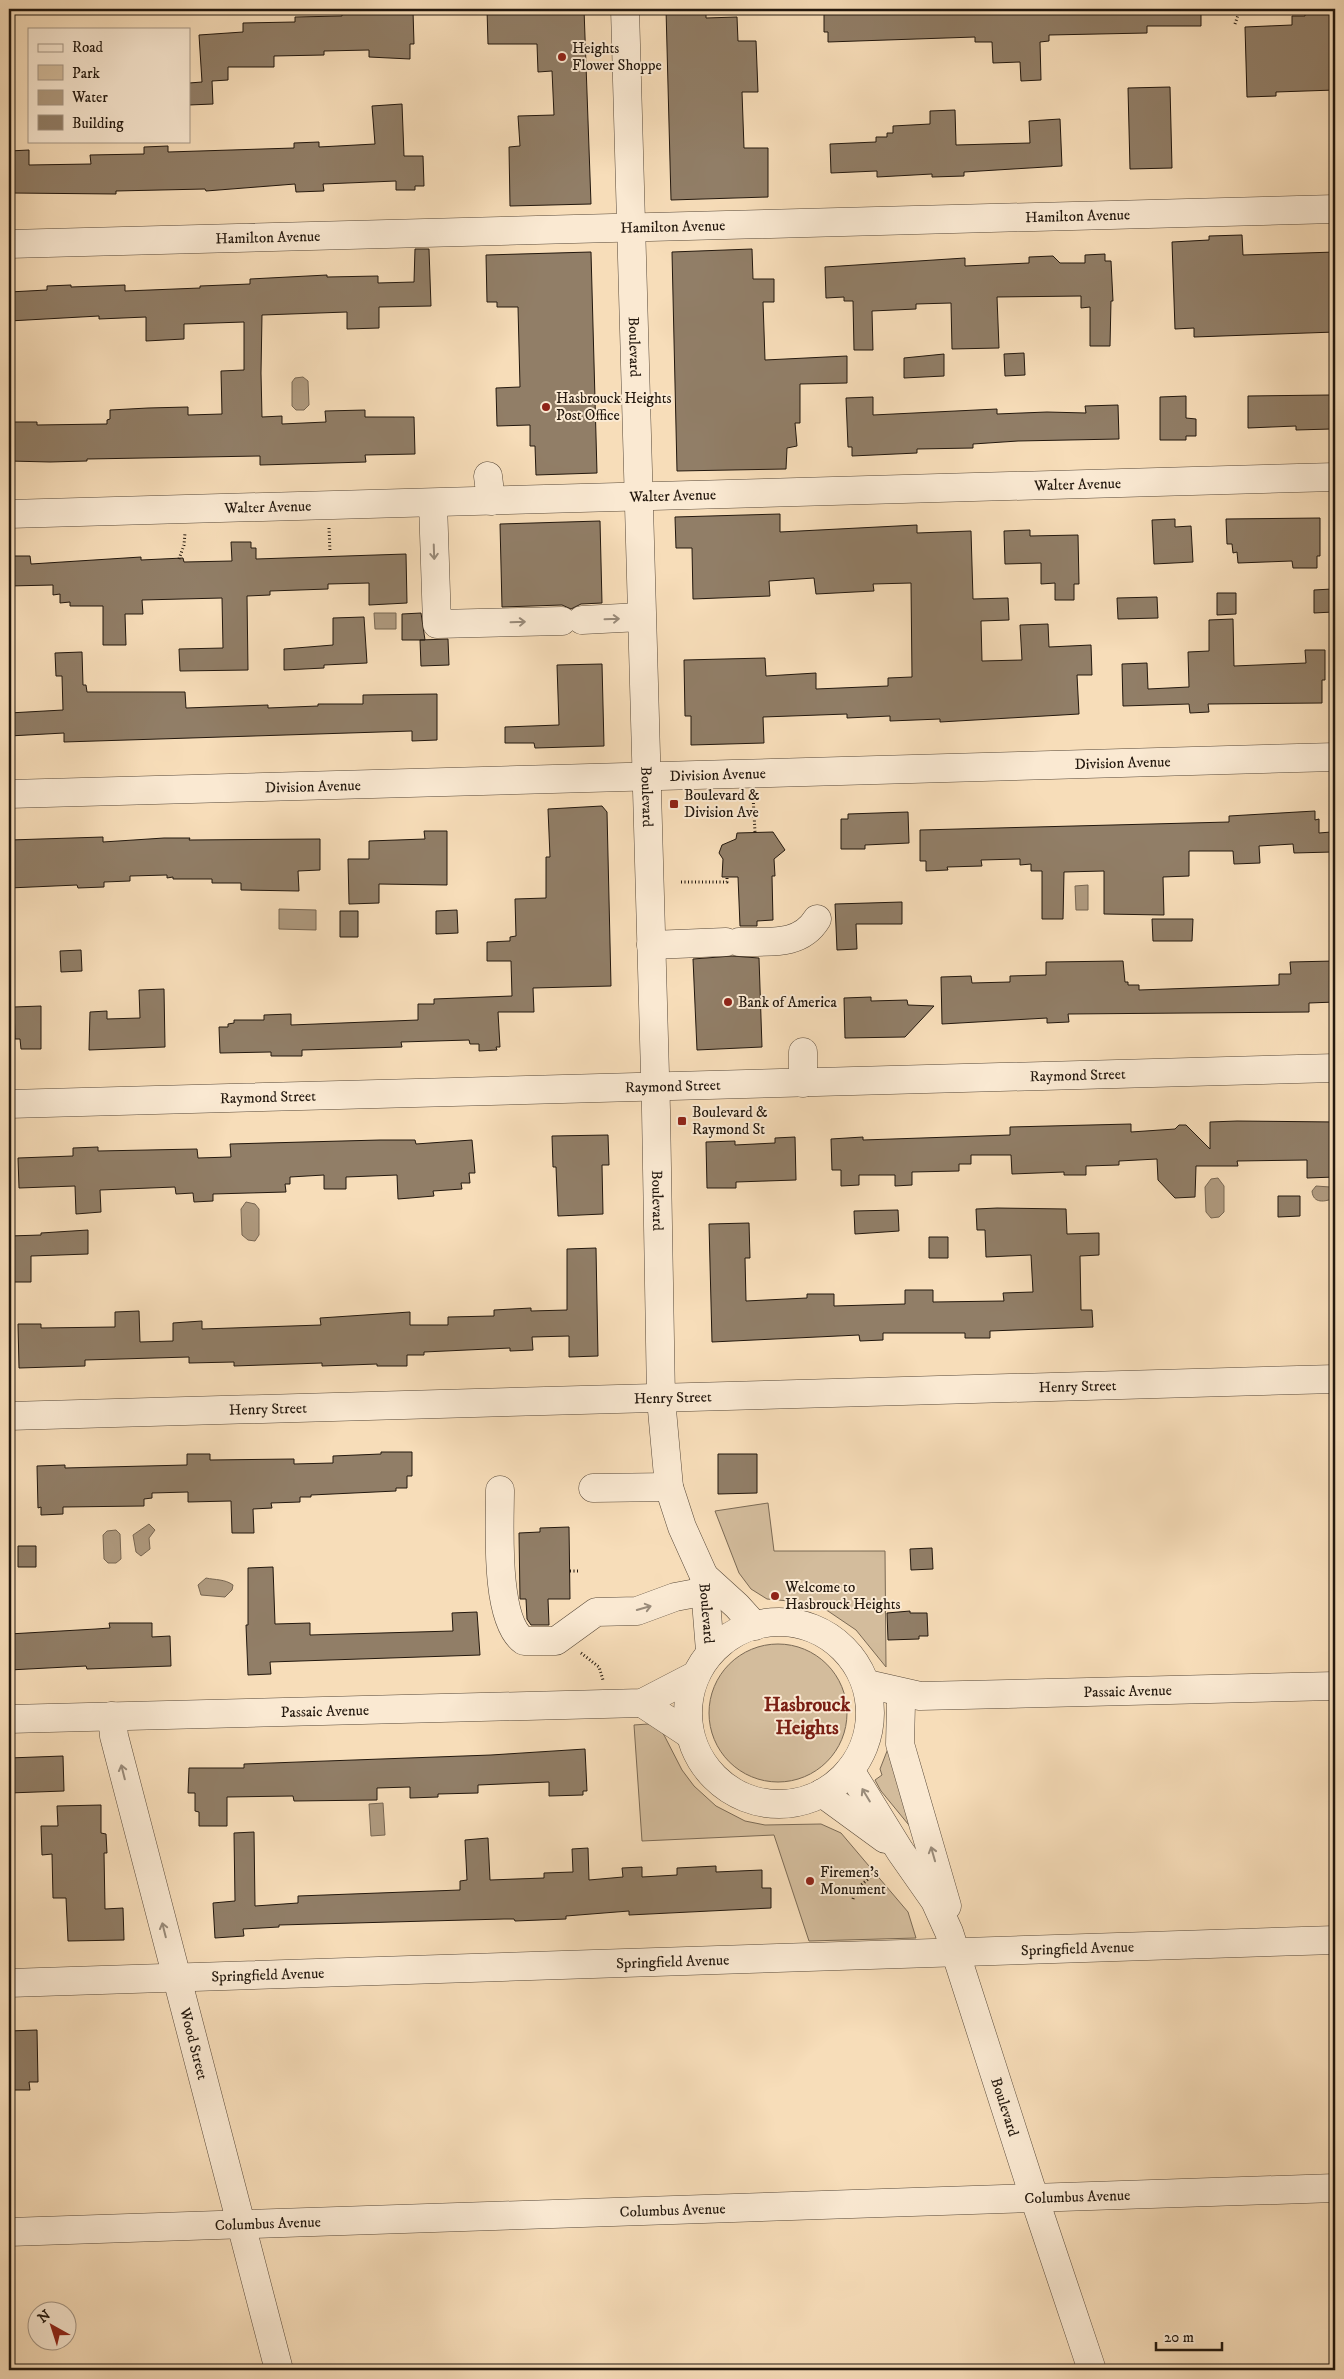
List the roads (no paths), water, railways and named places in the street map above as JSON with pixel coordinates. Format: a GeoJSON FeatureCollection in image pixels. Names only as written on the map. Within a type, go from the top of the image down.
{"type":"FeatureCollection","features":[{"type":"Feature","properties":{"kind":"street","name":"Boulevard"},"geometry":{"type":"LineString","coordinates":[[625,9],[640,496],[645,776],[652,945],[661,1399],[669,1487],[682,1527],[706,1583],[710,1651]]}},
{"type":"Feature","properties":{"kind":"street","name":"Hamilton Avenue"},"geometry":{"type":"LineString","coordinates":[[9,244],[468,242],[631,227],[1335,209]]}},
{"type":"Feature","properties":{"kind":"street","name":"Walter Avenue"},"geometry":{"type":"LineString","coordinates":[[9,514],[432,503],[490,488],[640,496],[1335,477]]}},
{"type":"Feature","properties":{"kind":"street"},"geometry":{"type":"LineString","coordinates":[[432,503],[437,624],[641,617]]}},
{"type":"Feature","properties":{"kind":"street","name":"Division Avenue"},"geometry":{"type":"LineString","coordinates":[[9,794],[360,786],[645,776],[1335,757]]}},
{"type":"Feature","properties":{"kind":"street"},"geometry":{"type":"LineString","coordinates":[[652,945],[792,940],[811,929],[817,920]]}},
{"type":"Feature","properties":{"kind":"street"},"geometry":{"type":"LineString","coordinates":[[803,1052],[803,1083]]}},
{"type":"Feature","properties":{"kind":"street","name":"Raymond Street"},"geometry":{"type":"LineString","coordinates":[[9,1104],[1335,1068]]}},
{"type":"Feature","properties":{"kind":"street","name":"Henry Street"},"geometry":{"type":"LineString","coordinates":[[9,1416],[1335,1379]]}},
{"type":"Feature","properties":{"kind":"street"},"geometry":{"type":"LineString","coordinates":[[593,1488],[669,1487]]}},
{"type":"Feature","properties":{"kind":"street"},"geometry":{"type":"LineString","coordinates":[[500,1490],[502,1589],[516,1634],[528,1642],[556,1641],[596,1612],[637,1611],[706,1583]]}},
{"type":"Feature","properties":{"kind":"street","name":"Boulevard"},"geometry":{"type":"LineString","coordinates":[[706,1583],[737,1606],[755,1626]]}},
{"type":"Feature","properties":{"kind":"street"},"geometry":{"type":"LineString","coordinates":[[642,1703],[689,1734],[706,1763],[725,1786],[737,1794],[766,1803],[782,1804],[802,1802],[822,1793],[850,1770],[863,1751],[870,1726],[867,1684],[849,1656],[835,1642],[813,1631],[787,1623],[755,1626],[730,1633],[710,1651],[694,1676],[688,1698],[689,1734]]}},
{"type":"Feature","properties":{"kind":"street","name":"Passaic Avenue"},"geometry":{"type":"LineString","coordinates":[[9,1719],[642,1703],[694,1676]]}},
{"type":"Feature","properties":{"kind":"street","name":"Passaic Avenue"},"geometry":{"type":"LineString","coordinates":[[867,1684],[910,1700]]}},
{"type":"Feature","properties":{"kind":"street","name":"Passaic Avenue"},"geometry":{"type":"LineString","coordinates":[[870,1714],[910,1700],[1335,1686]]}},
{"type":"Feature","properties":{"kind":"street"},"geometry":{"type":"LineString","coordinates":[[910,1700],[900,1744],[942,1889],[955,1952]]}},
{"type":"Feature","properties":{"kind":"street","name":"Wood Street"},"geometry":{"type":"LineString","coordinates":[[112,1716],[114,1736],[175,1977],[242,2226],[278,2370]]}},
{"type":"Feature","properties":{"kind":"street","name":"Boulevard"},"geometry":{"type":"LineString","coordinates":[[850,1770],[900,1851],[935,1901],[949,1932],[1092,2370]]}},
{"type":"Feature","properties":{"kind":"street","name":"Boulevard"},"geometry":{"type":"LineString","coordinates":[[822,1793],[900,1851]]}},
{"type":"Feature","properties":{"kind":"street","name":"Springfield Avenue"},"geometry":{"type":"LineString","coordinates":[[9,1983],[1335,1940]]}},
{"type":"Feature","properties":{"kind":"street","name":"Columbus Avenue"},"geometry":{"type":"LineString","coordinates":[[9,2232],[242,2226],[1335,2188]]}},
{"type":"Feature","properties":{"kind":"water"},"geometry":{"type":"Polygon","coordinates":[[[303,377],[308,381],[309,405],[304,410],[296,410],[292,406],[292,382],[295,378],[303,377]]]}},
{"type":"Feature","properties":{"kind":"water"},"geometry":{"type":"Polygon","coordinates":[[[374,613],[396,613],[396,629],[375,629],[374,613]]]}},
{"type":"Feature","properties":{"kind":"water"},"geometry":{"type":"Polygon","coordinates":[[[1088,885],[1088,910],[1076,910],[1075,886],[1088,885]]]}},
{"type":"Feature","properties":{"kind":"water"},"geometry":{"type":"Polygon","coordinates":[[[279,909],[316,910],[316,930],[279,929],[279,909]]]}},
{"type":"Feature","properties":{"kind":"water"},"geometry":{"type":"Polygon","coordinates":[[[1218,1178],[1224,1186],[1224,1212],[1219,1217],[1211,1218],[1206,1212],[1205,1187],[1211,1179],[1218,1178]]]}},
{"type":"Feature","properties":{"kind":"water"},"geometry":{"type":"Polygon","coordinates":[[[1335,1184],[1334,1198],[1320,1201],[1313,1195],[1312,1191],[1316,1186],[1330,1187],[1335,1184]]]}},
{"type":"Feature","properties":{"kind":"water"},"geometry":{"type":"Polygon","coordinates":[[[246,1202],[255,1204],[259,1209],[259,1235],[255,1241],[248,1240],[242,1235],[241,1209],[246,1202]]]}},
{"type":"Feature","properties":{"kind":"water"},"geometry":{"type":"Polygon","coordinates":[[[149,1524],[155,1530],[149,1538],[150,1549],[141,1556],[136,1552],[133,1535],[149,1524]]]}},
{"type":"Feature","properties":{"kind":"water"},"geometry":{"type":"Polygon","coordinates":[[[116,1530],[120,1534],[121,1559],[116,1563],[108,1563],[104,1559],[103,1535],[107,1531],[116,1530]]]}},
{"type":"Feature","properties":{"kind":"water"},"geometry":{"type":"Polygon","coordinates":[[[206,1578],[230,1583],[233,1585],[232,1590],[225,1597],[201,1595],[198,1585],[206,1578]]]}},
{"type":"Feature","properties":{"kind":"water"},"geometry":{"type":"Polygon","coordinates":[[[383,1803],[385,1835],[371,1836],[369,1804],[383,1803]]]}},
{"type":"Feature","properties":{"kind":"place","name":"Heights Flower Shoppe"},"geometry":{"type":"Point","coordinates":[562,57]}},
{"type":"Feature","properties":{"kind":"place","name":"Hasbrouck Heights Post Office"},"geometry":{"type":"Point","coordinates":[546,407]}},
{"type":"Feature","properties":{"kind":"place","name":"Boulevard & Division Ave"},"geometry":{"type":"Point","coordinates":[674,804]}},
{"type":"Feature","properties":{"kind":"place","name":"Bank of America"},"geometry":{"type":"Point","coordinates":[728,1002]}},
{"type":"Feature","properties":{"kind":"place","name":"Boulevard & Raymond St"},"geometry":{"type":"Point","coordinates":[682,1121]}},
{"type":"Feature","properties":{"kind":"place","name":"Welcome to Hasbrouck Heights"},"geometry":{"type":"Point","coordinates":[775,1596]}},
{"type":"Feature","properties":{"kind":"place","name":"Firemen's Monument"},"geometry":{"type":"Point","coordinates":[810,1881]}},
{"type":"Feature","properties":{"kind":"district","name":"Hasbrouck Heights"},"geometry":{"type":"Point","coordinates":[807,1716]}}]}
